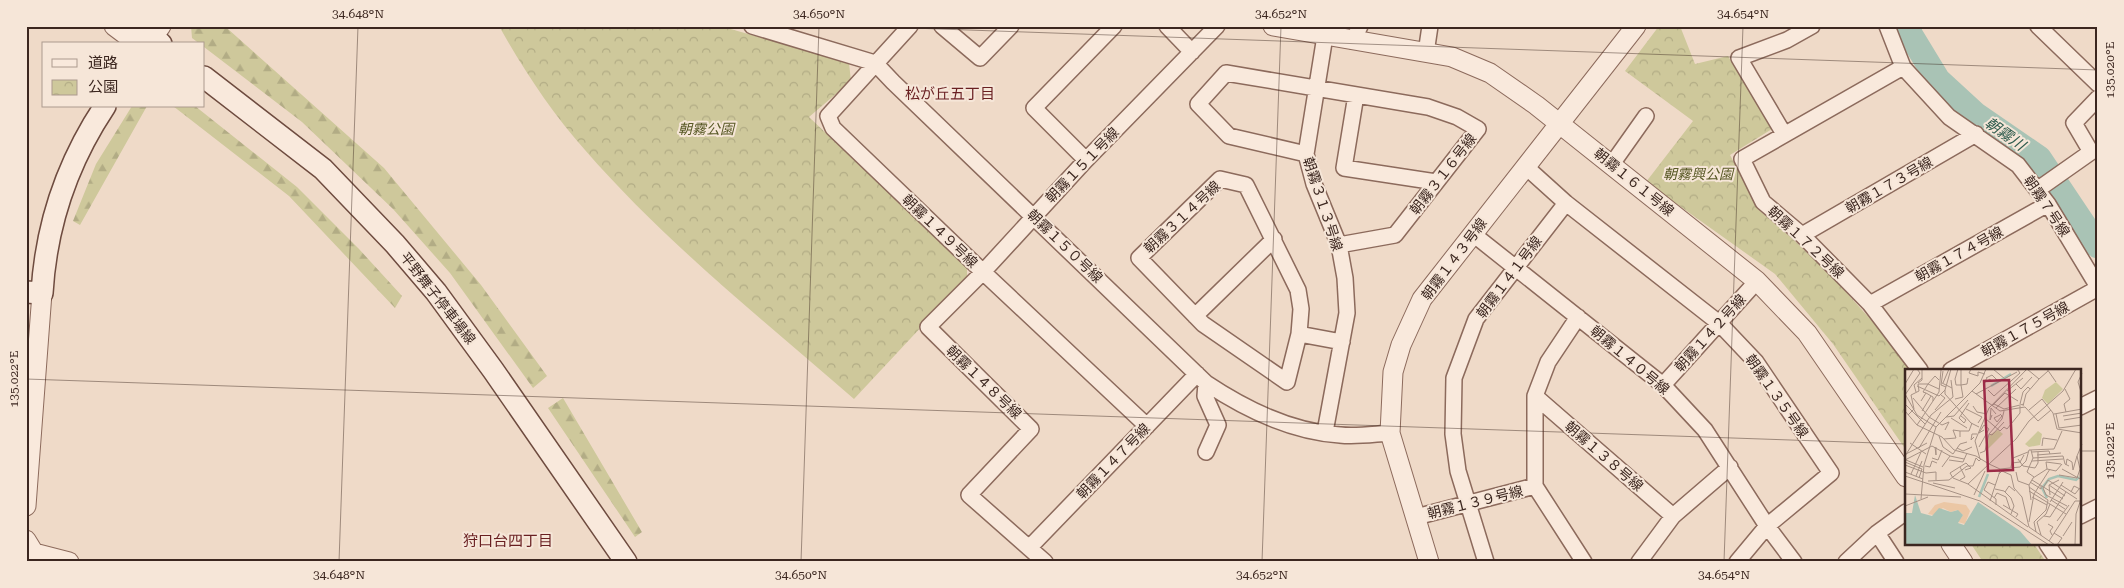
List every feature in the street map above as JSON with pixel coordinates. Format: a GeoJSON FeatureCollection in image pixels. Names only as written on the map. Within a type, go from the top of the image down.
{"type":"FeatureCollection","features":[{"type":"Feature","properties":{"kind":"main road","name":"平野舞子停車場線"},"geometry":{"type":"LineString","coordinates":[[205,78],[323,169],[395,244],[436,292],[487,362],[626,562]]}},
{"type":"Feature","properties":{"kind":"main road","name":"平野舞子停車場線"},"geometry":{"type":"LineString","coordinates":[[205,93],[318,176],[382,242],[446,322],[616,562]]}},
{"type":"Feature","properties":{"kind":"main road"},"geometry":{"type":"LineString","coordinates":[[34,293],[66,178],[82,142],[104,108]]}},
{"type":"Feature","properties":{"kind":"street"},"geometry":{"type":"LineString","coordinates":[[114,26],[150,37]]}},
{"type":"Feature","properties":{"kind":"street","name":"朝霧１５０号線"},"geometry":{"type":"LineString","coordinates":[[752,26],[875,63],[1201,378],[1246,408],[1292,426],[1340,435],[1390,434]]}},
{"type":"Feature","properties":{"kind":"street","name":"朝霧１４９号線"},"geometry":{"type":"LineString","coordinates":[[910,26],[828,116],[833,128],[982,272],[1147,426]]}},
{"type":"Feature","properties":{"kind":"street"},"geometry":{"type":"LineString","coordinates":[[942,26],[980,58],[1011,26]]}},
{"type":"Feature","properties":{"kind":"street"},"geometry":{"type":"LineString","coordinates":[[1086,160],[1034,108],[1114,26]]}},
{"type":"Feature","properties":{"kind":"street"},"geometry":{"type":"LineString","coordinates":[[1167,26],[1192,52]]}},
{"type":"Feature","properties":{"kind":"street","name":"朝霧１５１号線"},"geometry":{"type":"LineString","coordinates":[[928,327],[1086,160],[1217,26]]}},
{"type":"Feature","properties":{"kind":"street","name":"朝霧１６１号線"},"geometry":{"type":"LineString","coordinates":[[1273,26],[1325,36],[1357,33],[1426,53],[1452,57],[1490,73],[1559,122],[1757,281],[1807,333],[1905,476]]}},
{"type":"Feature","properties":{"kind":"street"},"geometry":{"type":"LineString","coordinates":[[1426,53],[1430,26]]}},
{"type":"Feature","properties":{"kind":"street","name":"朝霧１４３号線"},"geometry":{"type":"LineString","coordinates":[[1429,562],[1390,434],[1393,372],[1400,345],[1422,299],[1636,26]]}},
{"type":"Feature","properties":{"kind":"street"},"geometry":{"type":"LineString","coordinates":[[1784,134],[1739,58],[1788,40],[1812,26]]}},
{"type":"Feature","properties":{"kind":"street","name":"朝霧７号線"},"geometry":{"type":"LineString","coordinates":[[1887,26],[1903,67],[1949,117],[2018,164],[2049,182],[2048,204],[2098,287]]}},
{"type":"Feature","properties":{"kind":"street"},"geometry":{"type":"LineString","coordinates":[[2038,26],[2098,84]]}},
{"type":"Feature","properties":{"kind":"street","name":"朝霧３１３号線"},"geometry":{"type":"LineString","coordinates":[[1325,36],[1306,154],[1314,184],[1339,245],[1345,278],[1347,313],[1325,432]]}},
{"type":"Feature","properties":{"kind":"street","name":"朝霧１７２号線"},"geometry":{"type":"LineString","coordinates":[[1903,67],[1742,159],[1763,202],[1802,235],[1870,304],[1919,369]]}},
{"type":"Feature","properties":{"kind":"street","name":"朝霧３１６号線"},"geometry":{"type":"LineString","coordinates":[[1306,154],[1229,136],[1198,104],[1226,73],[1428,107],[1456,117],[1478,129],[1395,235],[1339,245]]}},
{"type":"Feature","properties":{"kind":"street"},"geometry":{"type":"LineString","coordinates":[[1356,95],[1344,168],[1436,182]]}},
{"type":"Feature","properties":{"kind":"street"},"geometry":{"type":"LineString","coordinates":[[2049,182],[2094,156],[2074,123],[2098,98]]}},
{"type":"Feature","properties":{"kind":"street"},"geometry":{"type":"LineString","coordinates":[[1612,164],[1646,116]]}},
{"type":"Feature","properties":{"kind":"street","name":"朝霧１７３号線"},"geometry":{"type":"LineString","coordinates":[[1802,235],[1976,134]]}},
{"type":"Feature","properties":{"kind":"street","name":"朝霧１３５号線"},"geometry":{"type":"LineString","coordinates":[[1525,166],[1566,202],[1719,323],[1756,362],[1831,473],[1768,526],[1737,562]]}},
{"type":"Feature","properties":{"kind":"street","name":"朝霧３１４号線"},"geometry":{"type":"LineString","coordinates":[[1220,179],[1246,185],[1274,238],[1298,290],[1301,309],[1299,334],[1287,382],[1194,316],[1139,258],[1220,179]]}},
{"type":"Feature","properties":{"kind":"street","name":"朝霧１４１号線"},"geometry":{"type":"LineString","coordinates":[[1486,562],[1458,471],[1453,434],[1454,378],[1476,319],[1566,202]]}},
{"type":"Feature","properties":{"kind":"street","name":"朝霧１７４号線"},"geometry":{"type":"LineString","coordinates":[[1870,304],[2048,204]]}},
{"type":"Feature","properties":{"kind":"street","name":"朝霧１４０号線"},"geometry":{"type":"LineString","coordinates":[[1473,234],[1662,385],[1705,430],[1794,562]]}},
{"type":"Feature","properties":{"kind":"street"},"geometry":{"type":"LineString","coordinates":[[1194,316],[1274,238]]}},
{"type":"Feature","properties":{"kind":"street","name":"朝霧１４２号線"},"geometry":{"type":"LineString","coordinates":[[1662,385],[1757,281]]}},
{"type":"Feature","properties":{"kind":"street","name":"朝霧１７５号線"},"geometry":{"type":"LineString","coordinates":[[1953,369],[2098,287]]}},
{"type":"Feature","properties":{"kind":"street"},"geometry":{"type":"LineString","coordinates":[[26,506],[34,293]]}},
{"type":"Feature","properties":{"kind":"street"},"geometry":{"type":"LineString","coordinates":[[1578,317],[1548,362],[1535,396],[1535,486],[1584,562]]}},
{"type":"Feature","properties":{"kind":"street","name":"朝霧１４８号線"},"geometry":{"type":"LineString","coordinates":[[928,327],[1031,429],[969,496],[1045,562]]}},
{"type":"Feature","properties":{"kind":"street"},"geometry":{"type":"LineString","coordinates":[[1299,334],[1342,342]]}},
{"type":"Feature","properties":{"kind":"street"},"geometry":{"type":"LineString","coordinates":[[1201,378],[1205,396],[1218,425],[1206,452]]}},
{"type":"Feature","properties":{"kind":"street","name":"朝霧１４７号線"},"geometry":{"type":"LineString","coordinates":[[1029,548],[1147,426],[1201,378]]}},
{"type":"Feature","properties":{"kind":"street","name":"朝霧１３８号線"},"geometry":{"type":"LineString","coordinates":[[1535,396],[1673,516]]}},
{"type":"Feature","properties":{"kind":"street"},"geometry":{"type":"LineString","coordinates":[[2082,406],[2098,398]]}},
{"type":"Feature","properties":{"kind":"street"},"geometry":{"type":"LineString","coordinates":[[1639,562],[1673,516],[1730,467]]}},
{"type":"Feature","properties":{"kind":"street","name":"朝霧１３９号線"},"geometry":{"type":"LineString","coordinates":[[1416,517],[1535,486]]}},
{"type":"Feature","properties":{"kind":"street"},"geometry":{"type":"LineString","coordinates":[[2082,515],[2098,507]]}},
{"type":"Feature","properties":{"kind":"street"},"geometry":{"type":"LineString","coordinates":[[1846,562],[1877,534],[1905,513]]}},
{"type":"Feature","properties":{"kind":"street"},"geometry":{"type":"LineString","coordinates":[[1877,534],[1896,562]]}},
{"type":"Feature","properties":{"kind":"street"},"geometry":{"type":"LineString","coordinates":[[26,540],[34,553],[69,562]]}},
{"type":"Feature","properties":{"kind":"street"},"geometry":{"type":"LineString","coordinates":[[1952,546],[1963,562]]}},
{"type":"Feature","properties":{"kind":"street"},"geometry":{"type":"LineString","coordinates":[[2048,546],[2059,562]]}},
{"type":"Feature","properties":{"kind":"green space"},"geometry":{"type":"Polygon","coordinates":[[[191,26],[229,26],[228,29],[384,168],[481,285],[547,376],[533,388],[450,273],[393,209],[302,122],[205,48],[205,42],[197,42],[192,38],[191,26]]]}},
{"type":"Feature","properties":{"kind":"green space","name":"朝霧公園"},"geometry":{"type":"Polygon","coordinates":[[[499,26],[720,26],[849,63],[851,81],[809,117],[967,267],[967,278],[854,399],[715,279],[616,184],[573,136],[550,106],[499,26]]]}},
{"type":"Feature","properties":{"kind":"green space","name":"朝霧興公園"},"geometry":{"type":"Polygon","coordinates":[[[1659,26],[1680,26],[1695,64],[1728,56],[1772,129],[1730,155],[1760,211],[1793,239],[1836,281],[1913,369],[1905,369],[1905,449],[1833,344],[1775,274],[1646,182],[1693,121],[1625,71],[1659,26]]]}},
{"type":"Feature","properties":{"kind":"green space"},"geometry":{"type":"Polygon","coordinates":[[[131,108],[146,108],[80,225],[73,221],[96,164],[131,108]]]}},
{"type":"Feature","properties":{"kind":"green space"},"geometry":{"type":"Polygon","coordinates":[[[176,108],[198,108],[297,187],[359,249],[402,296],[395,308],[289,196],[176,108]]]}},
{"type":"Feature","properties":{"kind":"green space"},"geometry":{"type":"Polygon","coordinates":[[[563,398],[642,532],[635,537],[548,408],[563,398]]]}},
{"type":"Feature","properties":{"kind":"green space"},"geometry":{"type":"Polygon","coordinates":[[[1972,546],[2035,546],[2046,562],[1983,562],[1972,546]]]}},
{"type":"Feature","properties":{"kind":"waterway","name":"朝霧川"},"geometry":{"type":"LineString","coordinates":[[1909,26],[1910,34],[1938,80],[1975,114],[2039,158],[2098,246]]}},
{"type":"Feature","properties":{"kind":"district","name":"松が丘五丁目"},"geometry":{"type":"Point","coordinates":[950,94]}},
{"type":"Feature","properties":{"kind":"district","name":"狩口台四丁目"},"geometry":{"type":"Point","coordinates":[508,541]}}]}
